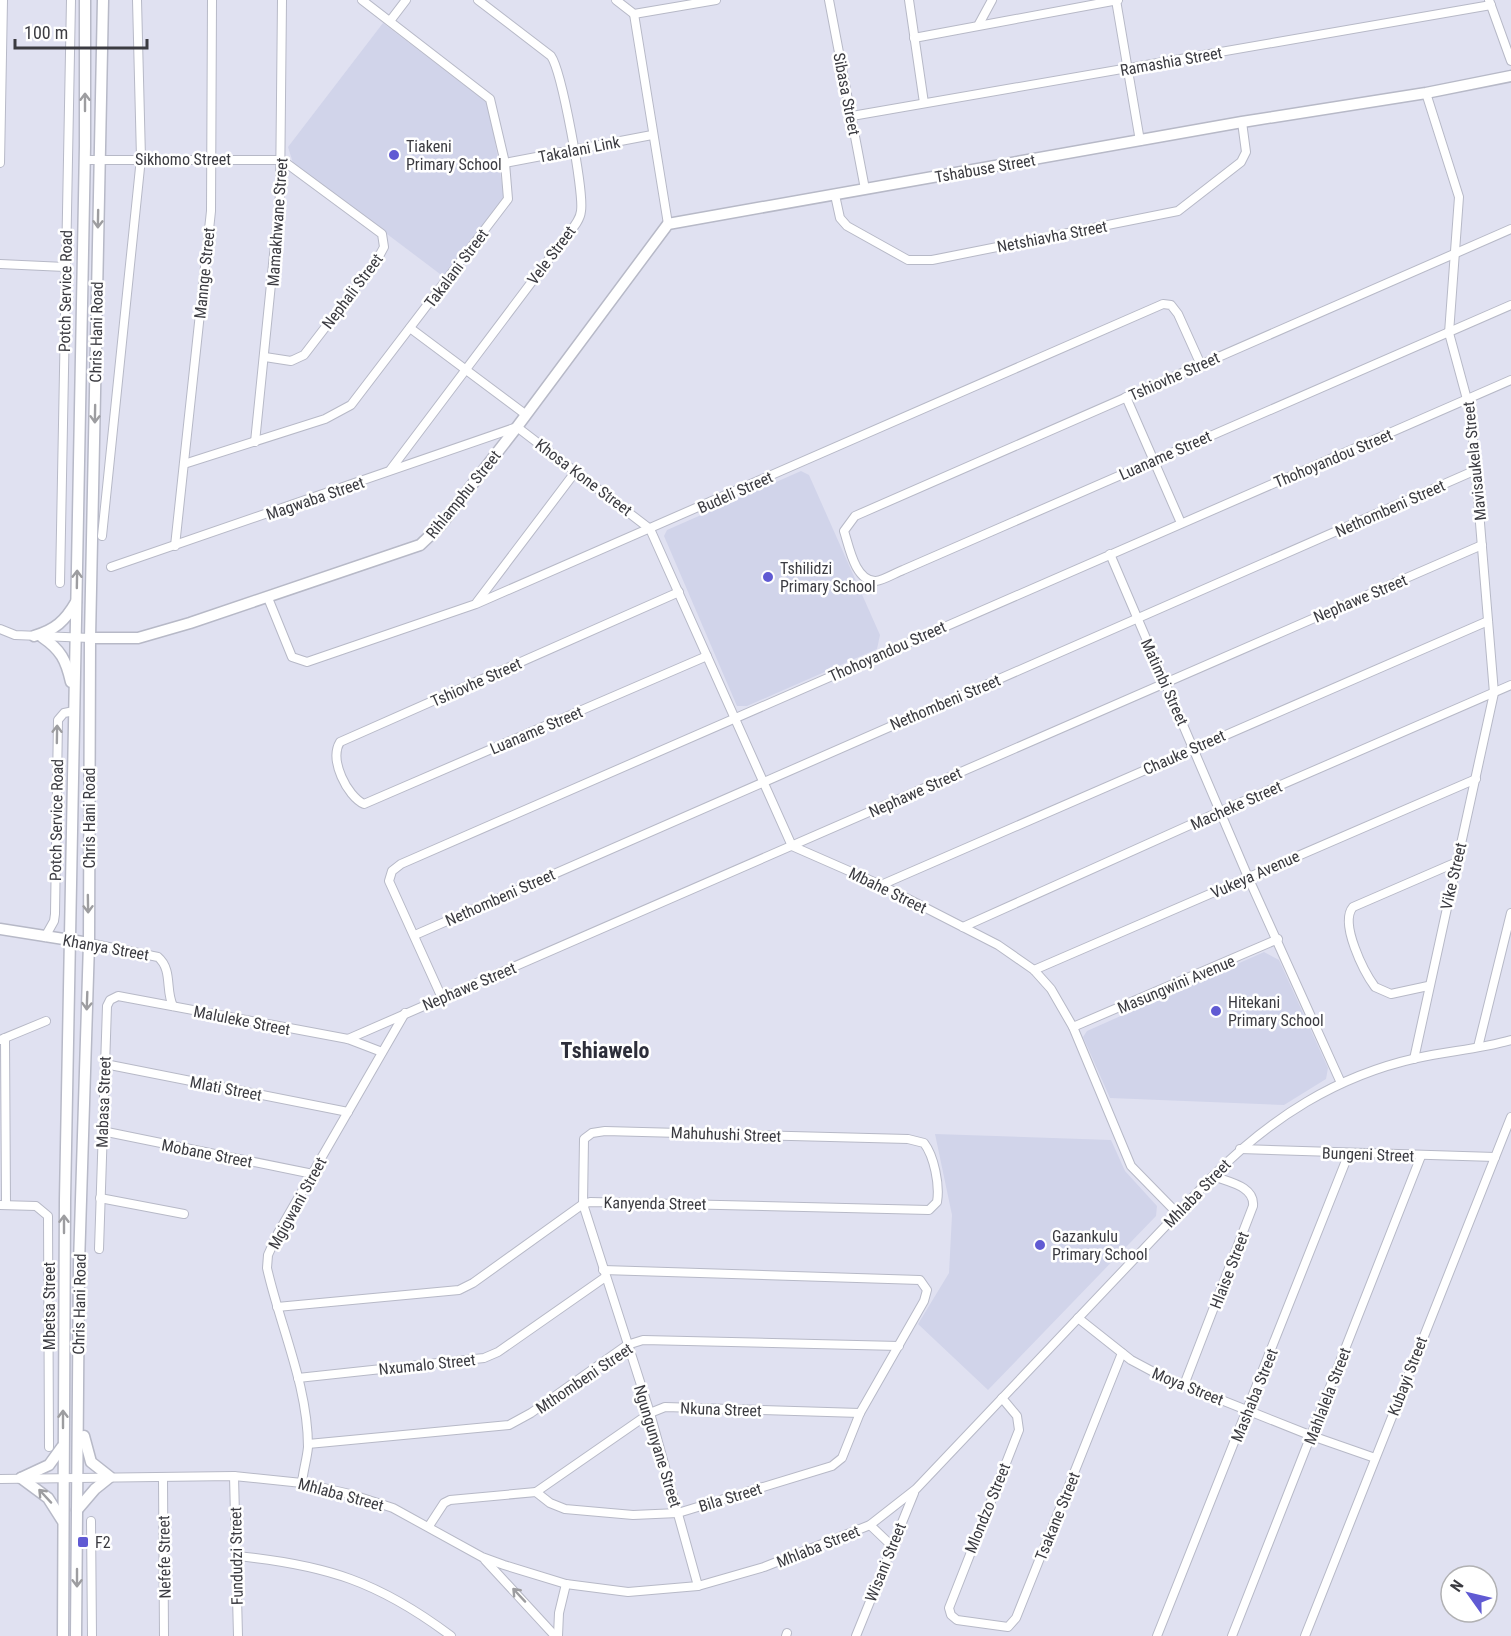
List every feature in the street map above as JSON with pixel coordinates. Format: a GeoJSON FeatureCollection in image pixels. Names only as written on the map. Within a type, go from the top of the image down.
{"type":"FeatureCollection","features":[{"type":"Feature","properties":{"kind":"main road","name":"Chris Hani Road"},"geometry":{"type":"LineString","coordinates":[[63,1636],[62,1478],[86,0]]}},
{"type":"Feature","properties":{"kind":"main road","name":"Chris Hani Road"},"geometry":{"type":"LineString","coordinates":[[76,1636],[78,1394],[89,943],[90,638],[103,0]]}},
{"type":"Feature","properties":{"kind":"main road","name":"Tshabuse Street"},"geometry":{"type":"LineString","coordinates":[[668,224],[1242,122],[1426,93],[1511,76]]}},
{"type":"Feature","properties":{"kind":"main road","name":"Rihlamphu Street"},"geometry":{"type":"LineString","coordinates":[[90,638],[138,638],[268,598],[420,546],[440,526],[517,427],[668,224]]}},
{"type":"Feature","properties":{"kind":"main road"},"geometry":{"type":"LineString","coordinates":[[38,636],[62,623],[77,601]]}},
{"type":"Feature","properties":{"kind":"main road"},"geometry":{"type":"LineString","coordinates":[[38,636],[53,644],[66,660],[75,699]]}},
{"type":"Feature","properties":{"kind":"main road","name":"Khanya Street"},"geometry":{"type":"LineString","coordinates":[[0,929],[89,943]]}},
{"type":"Feature","properties":{"kind":"main road"},"geometry":{"type":"LineString","coordinates":[[77,1510],[95,1489],[110,1477],[96,1467],[88,1457],[78,1394]]}},
{"type":"Feature","properties":{"kind":"main road"},"geometry":{"type":"LineString","coordinates":[[62,1520],[48,1498],[21,1478],[49,1465],[63,1447]]}},
{"type":"Feature","properties":{"kind":"street"},"geometry":{"type":"LineString","coordinates":[[0,163],[3,0]]}},
{"type":"Feature","properties":{"kind":"street","name":"Potch Service Road"},"geometry":{"type":"LineString","coordinates":[[60,583],[72,0]]}},
{"type":"Feature","properties":{"kind":"street","name":"Chris Hani Road"},"geometry":{"type":"LineString","coordinates":[[102,536],[141,158],[137,0]]}},
{"type":"Feature","properties":{"kind":"street","name":"Mannge Street"},"geometry":{"type":"LineString","coordinates":[[175,546],[211,211],[212,0]]}},
{"type":"Feature","properties":{"kind":"street","name":"Mamakhwane Street"},"geometry":{"type":"LineString","coordinates":[[255,442],[265,357],[282,160],[282,0]]}},
{"type":"Feature","properties":{"kind":"street","name":"Takalani Street"},"geometry":{"type":"LineString","coordinates":[[184,464],[325,419],[347,408],[508,199],[505,163],[490,99],[362,0]]}},
{"type":"Feature","properties":{"kind":"street"},"geometry":{"type":"LineString","coordinates":[[390,21],[406,0]]}},
{"type":"Feature","properties":{"kind":"street","name":"Vele Street"},"geometry":{"type":"LineString","coordinates":[[390,471],[580,217],[582,204],[558,70],[551,56],[478,0]]}},
{"type":"Feature","properties":{"kind":"street"},"geometry":{"type":"LineString","coordinates":[[616,0],[634,14],[668,224]]}},
{"type":"Feature","properties":{"kind":"street"},"geometry":{"type":"LineString","coordinates":[[634,14],[716,0]]}},
{"type":"Feature","properties":{"kind":"street","name":"Sibasa Street"},"geometry":{"type":"LineString","coordinates":[[830,0],[865,189]]}},
{"type":"Feature","properties":{"kind":"street"},"geometry":{"type":"LineString","coordinates":[[909,0],[924,103]]}},
{"type":"Feature","properties":{"kind":"street"},"geometry":{"type":"LineString","coordinates":[[979,24],[992,0]]}},
{"type":"Feature","properties":{"kind":"street"},"geometry":{"type":"LineString","coordinates":[[914,38],[979,24],[1117,0],[1140,141]]}},
{"type":"Feature","properties":{"kind":"street"},"geometry":{"type":"LineString","coordinates":[[1490,2],[1511,61]]}},
{"type":"Feature","properties":{"kind":"street","name":"Ramashia Street"},"geometry":{"type":"LineString","coordinates":[[852,116],[1490,2]]}},
{"type":"Feature","properties":{"kind":"street","name":"Mavisaukela Street"},"geometry":{"type":"LineString","coordinates":[[1426,93],[1460,197],[1449,333],[1468,399],[1488,621],[1497,692]]}},
{"type":"Feature","properties":{"kind":"street","name":"Netshiavha Street"},"geometry":{"type":"LineString","coordinates":[[836,195],[840,218],[847,226],[908,260],[932,260],[1178,212],[1241,162],[1246,152],[1242,122]]}},
{"type":"Feature","properties":{"kind":"street","name":"Takalani Link"},"geometry":{"type":"LineString","coordinates":[[505,163],[652,135]]}},
{"type":"Feature","properties":{"kind":"street","name":"Sikhomo Street"},"geometry":{"type":"LineString","coordinates":[[84,160],[141,158],[282,160]]}},
{"type":"Feature","properties":{"kind":"street","name":"Nephali Street"},"geometry":{"type":"LineString","coordinates":[[265,357],[291,361],[304,355],[377,260],[385,242],[377,231],[282,160]]}},
{"type":"Feature","properties":{"kind":"street","name":"Tshiovhe Street"},"geometry":{"type":"LineString","coordinates":[[844,531],[855,516],[1511,229]]}},
{"type":"Feature","properties":{"kind":"street"},"geometry":{"type":"LineString","coordinates":[[0,264],[65,267]]}},
{"type":"Feature","properties":{"kind":"street","name":"Budeli Street"},"geometry":{"type":"LineString","coordinates":[[268,598],[292,657],[301,662],[338,653],[476,604],[1163,304],[1174,308],[1201,364]]}},
{"type":"Feature","properties":{"kind":"street","name":"Luaname Street"},"geometry":{"type":"LineString","coordinates":[[844,531],[860,572],[864,577],[876,581],[1511,305]]}},
{"type":"Feature","properties":{"kind":"street"},"geometry":{"type":"LineString","coordinates":[[410,328],[525,414]]}},
{"type":"Feature","properties":{"kind":"street","name":"Thohoyandou Street"},"geometry":{"type":"LineString","coordinates":[[442,998],[389,881],[392,871],[401,864],[1511,380]]}},
{"type":"Feature","properties":{"kind":"street"},"geometry":{"type":"LineString","coordinates":[[1126,397],[1181,523]]}},
{"type":"Feature","properties":{"kind":"street","name":"Khosa Kone Street"},"geometry":{"type":"LineString","coordinates":[[517,427],[650,529]]}},
{"type":"Feature","properties":{"kind":"street","name":"Magwaba Street"},"geometry":{"type":"LineString","coordinates":[[111,567],[517,427]]}},
{"type":"Feature","properties":{"kind":"street","name":"Nethombeni Street"},"geometry":{"type":"LineString","coordinates":[[415,935],[1476,470]]}},
{"type":"Feature","properties":{"kind":"street"},"geometry":{"type":"LineString","coordinates":[[476,604],[576,471]]}},
{"type":"Feature","properties":{"kind":"street"},"geometry":{"type":"LineString","coordinates":[[650,529],[792,846]]}},
{"type":"Feature","properties":{"kind":"street","name":"Nephawe Street"},"geometry":{"type":"LineString","coordinates":[[348,1039],[1482,545]]}},
{"type":"Feature","properties":{"kind":"street","name":"Matimbi Street"},"geometry":{"type":"LineString","coordinates":[[1110,554],[1248,877],[1278,939],[1341,1083]]}},
{"type":"Feature","properties":{"kind":"street","name":"Tshiovhe Street"},"geometry":{"type":"LineString","coordinates":[[364,804],[350,793],[336,760],[336,749],[340,742],[679,592]]}},
{"type":"Feature","properties":{"kind":"street","name":"Chauke Street"},"geometry":{"type":"LineString","coordinates":[[881,885],[1488,621]]}},
{"type":"Feature","properties":{"kind":"street"},"geometry":{"type":"LineString","coordinates":[[0,629],[15,634],[90,638]]}},
{"type":"Feature","properties":{"kind":"street","name":"Luaname Street"},"geometry":{"type":"LineString","coordinates":[[364,804],[708,656]]}},
{"type":"Feature","properties":{"kind":"street","name":"Macheke Street"},"geometry":{"type":"LineString","coordinates":[[963,927],[1221,811],[1511,685]]}},
{"type":"Feature","properties":{"kind":"street"},"geometry":{"type":"LineString","coordinates":[[1497,692],[1511,693]]}},
{"type":"Feature","properties":{"kind":"street","name":"Vike Street"},"geometry":{"type":"LineString","coordinates":[[1414,1059],[1428,986],[1497,692]]}},
{"type":"Feature","properties":{"kind":"street","name":"Potch Service Road"},"geometry":{"type":"LineString","coordinates":[[45,937],[54,921],[55,914],[58,720],[64,713],[74,711]]}},
{"type":"Feature","properties":{"kind":"street","name":"Vukeya Avenue"},"geometry":{"type":"LineString","coordinates":[[1034,970],[1476,779]]}},
{"type":"Feature","properties":{"kind":"street","name":"Mbahe Street"},"geometry":{"type":"LineString","coordinates":[[792,846],[881,885],[963,927],[998,945],[1034,970],[1051,989],[1073,1027],[1131,1166],[1177,1213]]}},
{"type":"Feature","properties":{"kind":"street"},"geometry":{"type":"LineString","coordinates":[[1428,986],[1391,994],[1376,987],[1348,929],[1348,914],[1353,908],[1457,862]]}},
{"type":"Feature","properties":{"kind":"street"},"geometry":{"type":"LineString","coordinates":[[1478,1047],[1511,913]]}},
{"type":"Feature","properties":{"kind":"street","name":"Masungwini Avenue"},"geometry":{"type":"LineString","coordinates":[[1073,1027],[1278,939]]}},
{"type":"Feature","properties":{"kind":"street","name":"Khanya Street"},"geometry":{"type":"LineString","coordinates":[[89,943],[158,957],[167,970],[168,994],[173,1006]]}},
{"type":"Feature","properties":{"kind":"street","name":"Maluleke Street"},"geometry":{"type":"LineString","coordinates":[[107,1006],[110,1000],[118,996],[348,1039],[382,1052]]}},
{"type":"Feature","properties":{"kind":"street","name":"Mabasa Street"},"geometry":{"type":"LineString","coordinates":[[99,1249],[107,1006]]}},
{"type":"Feature","properties":{"kind":"street","name":"Mgigwani Street"},"geometry":{"type":"LineString","coordinates":[[302,1483],[308,1444],[297,1378],[267,1268],[268,1254],[406,1012]]}},
{"type":"Feature","properties":{"kind":"street"},"geometry":{"type":"LineString","coordinates":[[3,1205],[3,1039],[46,1020]]}},
{"type":"Feature","properties":{"kind":"street","name":"Mhlaba Street"},"geometry":{"type":"LineString","coordinates":[[0,1479],[234,1476],[302,1483],[372,1500],[429,1526],[482,1557],[566,1584],[628,1592],[698,1586],[764,1567],[870,1525],[916,1489],[1213,1176],[1240,1149],[1284,1115],[1341,1083],[1414,1059],[1511,1040]]}},
{"type":"Feature","properties":{"kind":"street","name":"Mlati Street"},"geometry":{"type":"LineString","coordinates":[[105,1064],[348,1112]]}},
{"type":"Feature","properties":{"kind":"street","name":"Kubayi Street"},"geometry":{"type":"LineString","coordinates":[[1305,1636],[1511,1117]]}},
{"type":"Feature","properties":{"kind":"street","name":"Mobane Street"},"geometry":{"type":"LineString","coordinates":[[102,1131],[313,1174]]}},
{"type":"Feature","properties":{"kind":"street","name":"Mahuhushi Street"},"geometry":{"type":"LineString","coordinates":[[583,1204],[583,1143],[588,1135],[598,1132],[915,1140],[924,1143],[930,1153]]}},
{"type":"Feature","properties":{"kind":"street","name":"Bungeni Street"},"geometry":{"type":"LineString","coordinates":[[1240,1149],[1495,1158]]}},
{"type":"Feature","properties":{"kind":"street","name":"Kanyenda Street"},"geometry":{"type":"LineString","coordinates":[[277,1307],[459,1290],[473,1283],[583,1204],[599,1201],[928,1209],[937,1202],[938,1195],[930,1153]]}},
{"type":"Feature","properties":{"kind":"street","name":"Mashaba Street"},"geometry":{"type":"LineString","coordinates":[[1157,1636],[1349,1153]]}},
{"type":"Feature","properties":{"kind":"street","name":"Mahlalela Street"},"geometry":{"type":"LineString","coordinates":[[1232,1636],[1421,1156]]}},
{"type":"Feature","properties":{"kind":"street","name":"Hlaise Street"},"geometry":{"type":"LineString","coordinates":[[1184,1385],[1253,1206],[1253,1197],[1246,1189],[1213,1176]]}},
{"type":"Feature","properties":{"kind":"street"},"geometry":{"type":"LineString","coordinates":[[100,1198],[184,1214]]}},
{"type":"Feature","properties":{"kind":"street","name":"Ngungunyane Street"},"geometry":{"type":"LineString","coordinates":[[583,1204],[650,1413],[698,1586]]}},
{"type":"Feature","properties":{"kind":"street","name":"Mbetsa Street"},"geometry":{"type":"LineString","coordinates":[[3,1205],[36,1206],[48,1216],[49,1447]]}},
{"type":"Feature","properties":{"kind":"street","name":"Bila Street"},"geometry":{"type":"LineString","coordinates":[[536,1492],[550,1503],[566,1509],[633,1515],[678,1513],[832,1466],[842,1458],[861,1413],[924,1301],[927,1290],[920,1280],[604,1274]]}},
{"type":"Feature","properties":{"kind":"street","name":"Nxumalo Street"},"geometry":{"type":"LineString","coordinates":[[297,1378],[484,1358],[498,1352],[604,1274]]}},
{"type":"Feature","properties":{"kind":"street","name":"Moya Street"},"geometry":{"type":"LineString","coordinates":[[1078,1318],[1143,1367],[1312,1436],[1375,1458]]}},
{"type":"Feature","properties":{"kind":"street","name":"Mthombeni Street"},"geometry":{"type":"LineString","coordinates":[[308,1444],[509,1425],[531,1413],[627,1345],[643,1340],[899,1346]]}},
{"type":"Feature","properties":{"kind":"street","name":"Tsakane Street"},"geometry":{"type":"LineString","coordinates":[[957,1620],[1008,1628],[1014,1622],[1122,1353]]}},
{"type":"Feature","properties":{"kind":"street","name":"Mlondzo Street"},"geometry":{"type":"LineString","coordinates":[[957,1620],[951,1615],[950,1602],[1019,1430],[1017,1416],[1002,1398]]}},
{"type":"Feature","properties":{"kind":"street","name":"Nkuna Street"},"geometry":{"type":"LineString","coordinates":[[536,1492],[650,1413],[665,1407],[861,1413]]}},
{"type":"Feature","properties":{"kind":"street","name":"Fundudzi Street"},"geometry":{"type":"LineString","coordinates":[[234,1476],[238,1636]]}},
{"type":"Feature","properties":{"kind":"street","name":"Nefefe Street"},"geometry":{"type":"LineString","coordinates":[[163,1478],[164,1636]]}},
{"type":"Feature","properties":{"kind":"street","name":"Wisani Street"},"geometry":{"type":"LineString","coordinates":[[856,1636],[891,1545],[916,1489]]}},
{"type":"Feature","properties":{"kind":"street"},"geometry":{"type":"LineString","coordinates":[[429,1526],[444,1503],[450,1500],[536,1492]]}},
{"type":"Feature","properties":{"kind":"street"},"geometry":{"type":"LineString","coordinates":[[91,1521],[92,1636]]}},
{"type":"Feature","properties":{"kind":"street"},"geometry":{"type":"LineString","coordinates":[[870,1525],[891,1545]]}},
{"type":"Feature","properties":{"kind":"street"},"geometry":{"type":"LineString","coordinates":[[237,1556],[284,1561],[331,1571],[399,1599],[451,1636]]}},
{"type":"Feature","properties":{"kind":"street"},"geometry":{"type":"LineString","coordinates":[[482,1557],[557,1636]]}},
{"type":"Feature","properties":{"kind":"street"},"geometry":{"type":"LineString","coordinates":[[557,1636],[559,1613],[566,1584]]}},
{"type":"Feature","properties":{"kind":"shaded area","name":"Tiakeni Primary School"},"geometry":{"type":"Polygon","coordinates":[[[383,23],[489,104],[504,197],[444,277],[293,163],[288,147],[383,23]]]}},
{"type":"Feature","properties":{"kind":"shaded area","name":"Tshilidzi Primary School"},"geometry":{"type":"Polygon","coordinates":[[[801,471],[809,475],[880,635],[877,649],[747,706],[737,706],[664,536],[667,530],[801,471]]]}},
{"type":"Feature","properties":{"kind":"shaded area","name":"Hitekani Primary School"},"geometry":{"type":"Polygon","coordinates":[[[1264,952],[1279,960],[1328,1068],[1326,1079],[1284,1105],[1110,1098],[1083,1037],[1087,1031],[1264,952]]]}},
{"type":"Feature","properties":{"kind":"shaded area","name":"Gazankulu Primary School"},"geometry":{"type":"Polygon","coordinates":[[[935,1134],[1111,1140],[1125,1171],[1157,1206],[1156,1216],[988,1390],[918,1324],[949,1273],[952,1215],[935,1134]]]}},
{"type":"Feature","properties":{"kind":"place","name":"Tiakeni Primary School"},"geometry":{"type":"Point","coordinates":[394,155]}},
{"type":"Feature","properties":{"kind":"place","name":"Tshilidzi Primary School"},"geometry":{"type":"Point","coordinates":[768,577]}},
{"type":"Feature","properties":{"kind":"place","name":"Hitekani Primary School"},"geometry":{"type":"Point","coordinates":[1216,1011]}},
{"type":"Feature","properties":{"kind":"place","name":"Gazankulu Primary School"},"geometry":{"type":"Point","coordinates":[1040,1245]}},
{"type":"Feature","properties":{"kind":"place","name":"F2"},"geometry":{"type":"Point","coordinates":[83,1542]}},
{"type":"Feature","properties":{"kind":"district","name":"Tshiawelo"},"geometry":{"type":"Point","coordinates":[605,1050]}}]}
